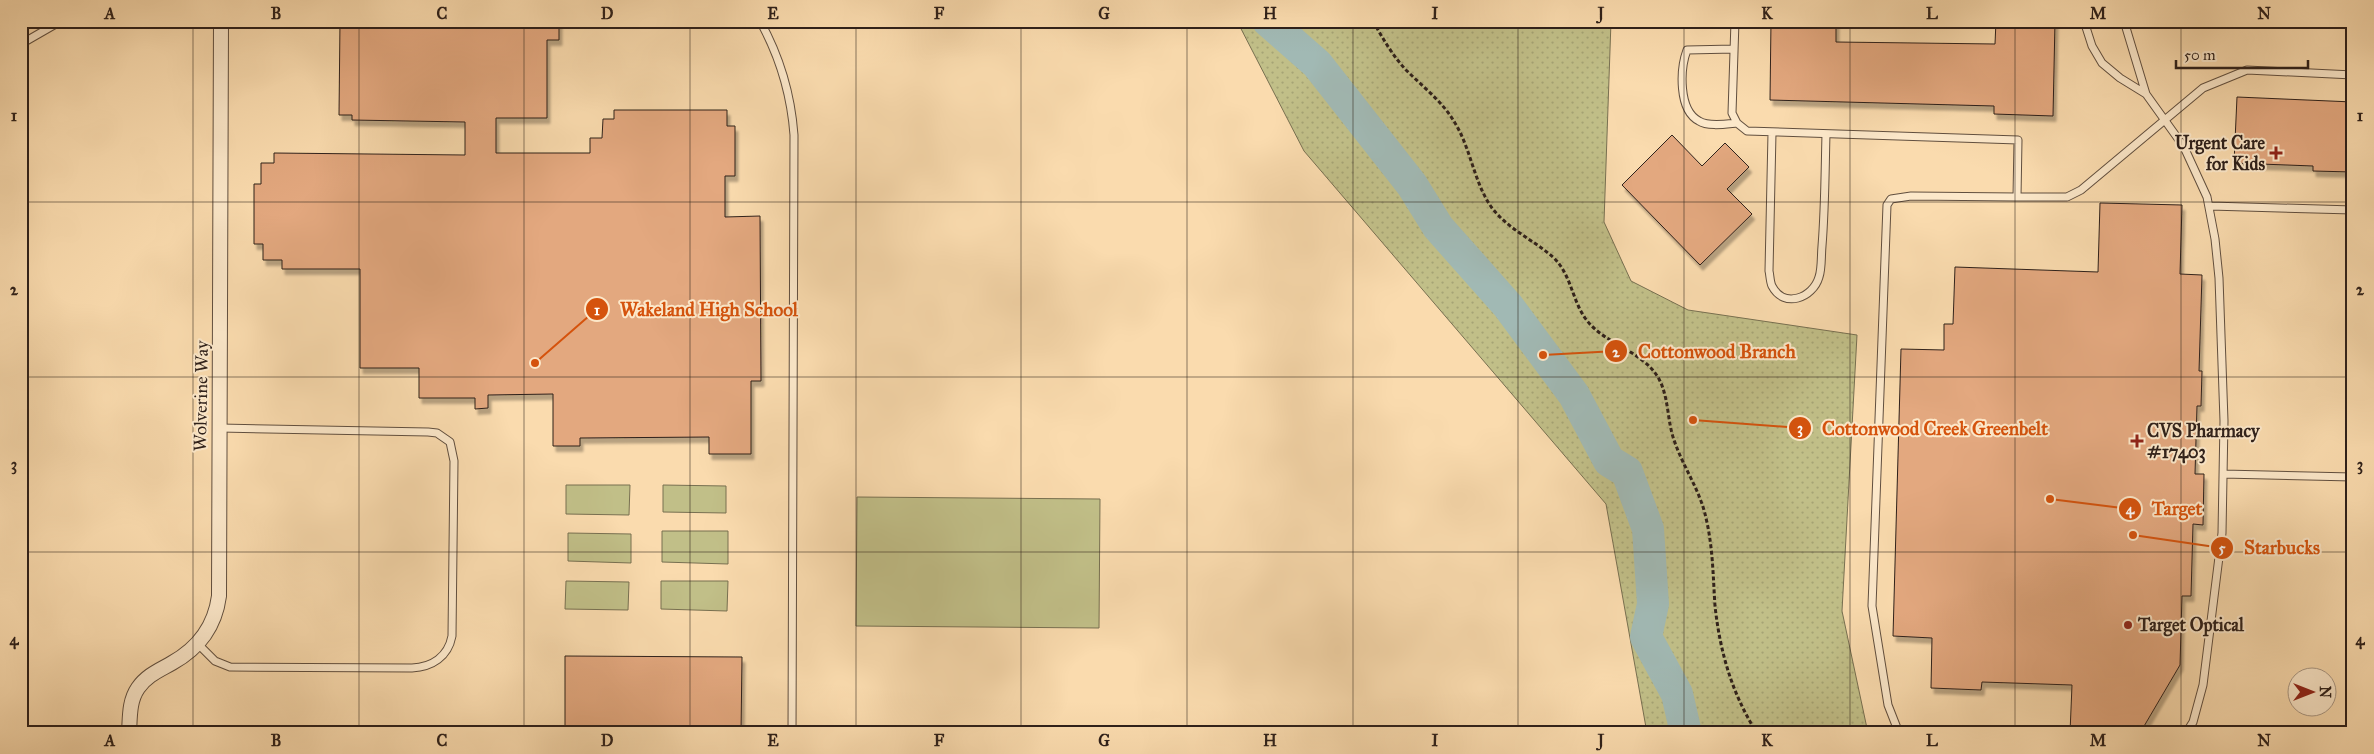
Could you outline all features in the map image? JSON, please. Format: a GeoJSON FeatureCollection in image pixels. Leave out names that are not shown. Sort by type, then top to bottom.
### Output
{"type":"FeatureCollection","features":[{"type":"Feature","properties":{"kind":"street","name":"Wolverine Way"},"geometry":{"type":"LineString","coordinates":[[129,733],[132,701],[137,689],[145,679],[190,652],[198,644],[213,621],[219,596],[222,21]]}},
{"type":"Feature","properties":{"kind":"lane"},"geometry":{"type":"LineString","coordinates":[[21,44],[60,21]]}},
{"type":"Feature","properties":{"kind":"lane"},"geometry":{"type":"LineString","coordinates":[[760,21],[785,78],[791,104],[794,135],[792,733]]}},
{"type":"Feature","properties":{"kind":"lane"},"geometry":{"type":"LineString","coordinates":[[1735,21],[1732,113],[1737,123],[1747,130],[2018,140],[2017,197]]}},
{"type":"Feature","properties":{"kind":"lane"},"geometry":{"type":"LineString","coordinates":[[2084,21],[2089,38],[2102,63],[2120,78],[2146,94]]}},
{"type":"Feature","properties":{"kind":"lane"},"geometry":{"type":"LineString","coordinates":[[2124,21],[2146,94],[2192,162],[2210,206],[2219,278],[2224,421],[2222,533],[2208,656],[2198,708],[2193,722],[2186,733]]}},
{"type":"Feature","properties":{"kind":"lane"},"geometry":{"type":"LineString","coordinates":[[1734,49],[1687,50],[1682,63],[1682,82],[1688,112],[1699,122],[1737,123]]}},
{"type":"Feature","properties":{"kind":"lane"},"geometry":{"type":"LineString","coordinates":[[1898,733],[1888,705],[1872,606],[1887,205],[1891,199],[1911,196],[2066,197],[2081,190],[2164,118],[2203,88],[2247,70],[2353,75]]}},
{"type":"Feature","properties":{"kind":"lane"},"geometry":{"type":"LineString","coordinates":[[1772,132],[1769,271],[1772,286],[1781,295],[1792,299],[1801,298],[1812,291],[1819,278],[1824,219],[1826,134]]}},
{"type":"Feature","properties":{"kind":"lane"},"geometry":{"type":"LineString","coordinates":[[2210,206],[2353,210]]}},
{"type":"Feature","properties":{"kind":"lane"},"geometry":{"type":"LineString","coordinates":[[198,644],[215,662],[230,667],[426,667],[434,663],[447,650],[452,636],[454,461],[450,442],[436,433],[428,432],[220,428]]}},
{"type":"Feature","properties":{"kind":"lane"},"geometry":{"type":"LineString","coordinates":[[2223,474],[2353,477]]}},
{"type":"Feature","properties":{"kind":"path"},"geometry":{"type":"LineString","coordinates":[[1374,21],[1387,45],[1405,69],[1434,96],[1455,122],[1491,207],[1510,228],[1555,259],[1568,277],[1585,318],[1610,342],[1646,363],[1658,378],[1666,397],[1669,424],[1675,442],[1699,493],[1706,517],[1714,556],[1715,605],[1721,646],[1732,686],[1757,733]]}},
{"type":"Feature","properties":{"kind":"shaded area"},"geometry":{"type":"Polygon","coordinates":[[[1237,21],[1611,21],[1604,222],[1631,281],[1688,310],[1857,335],[1842,611],[1868,733],[1647,733],[1606,504],[1304,151],[1237,21]]]}},
{"type":"Feature","properties":{"kind":"shaded area"},"geometry":{"type":"Polygon","coordinates":[[[566,485],[630,485],[629,515],[566,514],[566,485]]]}},
{"type":"Feature","properties":{"kind":"shaded area"},"geometry":{"type":"Polygon","coordinates":[[[663,485],[726,486],[726,513],[663,512],[663,485]]]}},
{"type":"Feature","properties":{"kind":"shaded area"},"geometry":{"type":"Polygon","coordinates":[[[857,497],[1100,499],[1099,628],[856,626],[857,497]]]}},
{"type":"Feature","properties":{"kind":"shaded area"},"geometry":{"type":"Polygon","coordinates":[[[662,531],[728,531],[728,564],[662,562],[662,531]]]}},
{"type":"Feature","properties":{"kind":"shaded area"},"geometry":{"type":"Polygon","coordinates":[[[568,533],[631,534],[631,563],[568,561],[568,533]]]}},
{"type":"Feature","properties":{"kind":"shaded area"},"geometry":{"type":"Polygon","coordinates":[[[566,581],[629,582],[628,610],[565,609],[566,581]]]}},
{"type":"Feature","properties":{"kind":"shaded area"},"geometry":{"type":"Polygon","coordinates":[[[661,581],[728,581],[727,611],[661,609],[661,581]]]}},
{"type":"Feature","properties":{"kind":"shaded area"},"geometry":{"type":"Polygon","coordinates":[[[314,729],[411,732],[412,733],[289,733],[314,729]]]}},
{"type":"Feature","properties":{"kind":"building"},"geometry":{"type":"Polygon","coordinates":[[[340,21],[559,21],[559,40],[547,40],[547,118],[496,118],[496,153],[590,153],[590,138],[602,138],[603,119],[614,119],[614,110],[727,110],[727,126],[735,126],[735,176],[725,176],[725,217],[760,216],[761,381],[751,381],[751,454],[709,454],[709,437],[580,438],[580,446],[553,446],[553,394],[488,395],[488,408],[475,409],[475,398],[419,398],[419,368],[360,368],[360,269],[282,269],[282,260],[263,260],[263,244],[254,244],[254,184],[261,184],[261,163],[274,163],[274,153],[465,155],[465,122],[352,120],[352,115],[339,115],[340,21]]]}},
{"type":"Feature","properties":{"kind":"building"},"geometry":{"type":"Polygon","coordinates":[[[1771,21],[1836,21],[1836,42],[1995,44],[1996,21],[2055,21],[2053,116],[1994,114],[1994,106],[1770,100],[1771,21]]]}},
{"type":"Feature","properties":{"kind":"building"},"geometry":{"type":"Polygon","coordinates":[[[2237,97],[2353,102],[2353,172],[2313,171],[2313,166],[2234,163],[2237,97]]]}},
{"type":"Feature","properties":{"kind":"building"},"geometry":{"type":"Polygon","coordinates":[[[1672,135],[1702,166],[1725,143],[1749,167],[1727,189],[1752,214],[1700,265],[1622,185],[1672,135]]]}},
{"type":"Feature","properties":{"kind":"building"},"geometry":{"type":"Polygon","coordinates":[[[2100,203],[2182,205],[2180,274],[2202,275],[2199,371],[2202,371],[2201,406],[2197,406],[2195,474],[2204,474],[2203,525],[2193,524],[2191,596],[2182,596],[2180,665],[2140,733],[2070,733],[2072,685],[1982,682],[1981,690],[1931,688],[1932,638],[1893,636],[1901,349],[1944,350],[1944,324],[1953,324],[1955,267],[2098,272],[2100,203]]]}},
{"type":"Feature","properties":{"kind":"building"},"geometry":{"type":"Polygon","coordinates":[[[565,656],[742,657],[741,733],[565,733],[565,656]]]}},
{"type":"Feature","properties":{"kind":"waterway"},"geometry":{"type":"LineString","coordinates":[[1268,21],[1317,64],[1412,185],[1438,227],[1508,306],[1574,395],[1609,461],[1627,472],[1648,529],[1653,604],[1646,637],[1677,694],[1686,733]]}},
{"type":"Feature","properties":{"kind":"place","name":"Urgent Care for Kids"},"geometry":{"type":"Point","coordinates":[2276,153]}},
{"type":"Feature","properties":{"kind":"place","name":"Cottonwood Branch"},"geometry":{"type":"Point","coordinates":[1543,355]}},
{"type":"Feature","properties":{"kind":"place","name":"Wakeland High School"},"geometry":{"type":"Point","coordinates":[535,363]}},
{"type":"Feature","properties":{"kind":"place","name":"Cottonwood Creek Greenbelt"},"geometry":{"type":"Point","coordinates":[1693,420]}},
{"type":"Feature","properties":{"kind":"place","name":"CVS Pharmacy #17403"},"geometry":{"type":"Point","coordinates":[2137,441]}},
{"type":"Feature","properties":{"kind":"place","name":"Target"},"geometry":{"type":"Point","coordinates":[2050,499]}},
{"type":"Feature","properties":{"kind":"place","name":"Starbucks"},"geometry":{"type":"Point","coordinates":[2133,535]}},
{"type":"Feature","properties":{"kind":"place","name":"Target Optical"},"geometry":{"type":"Point","coordinates":[2128,625]}}]}
